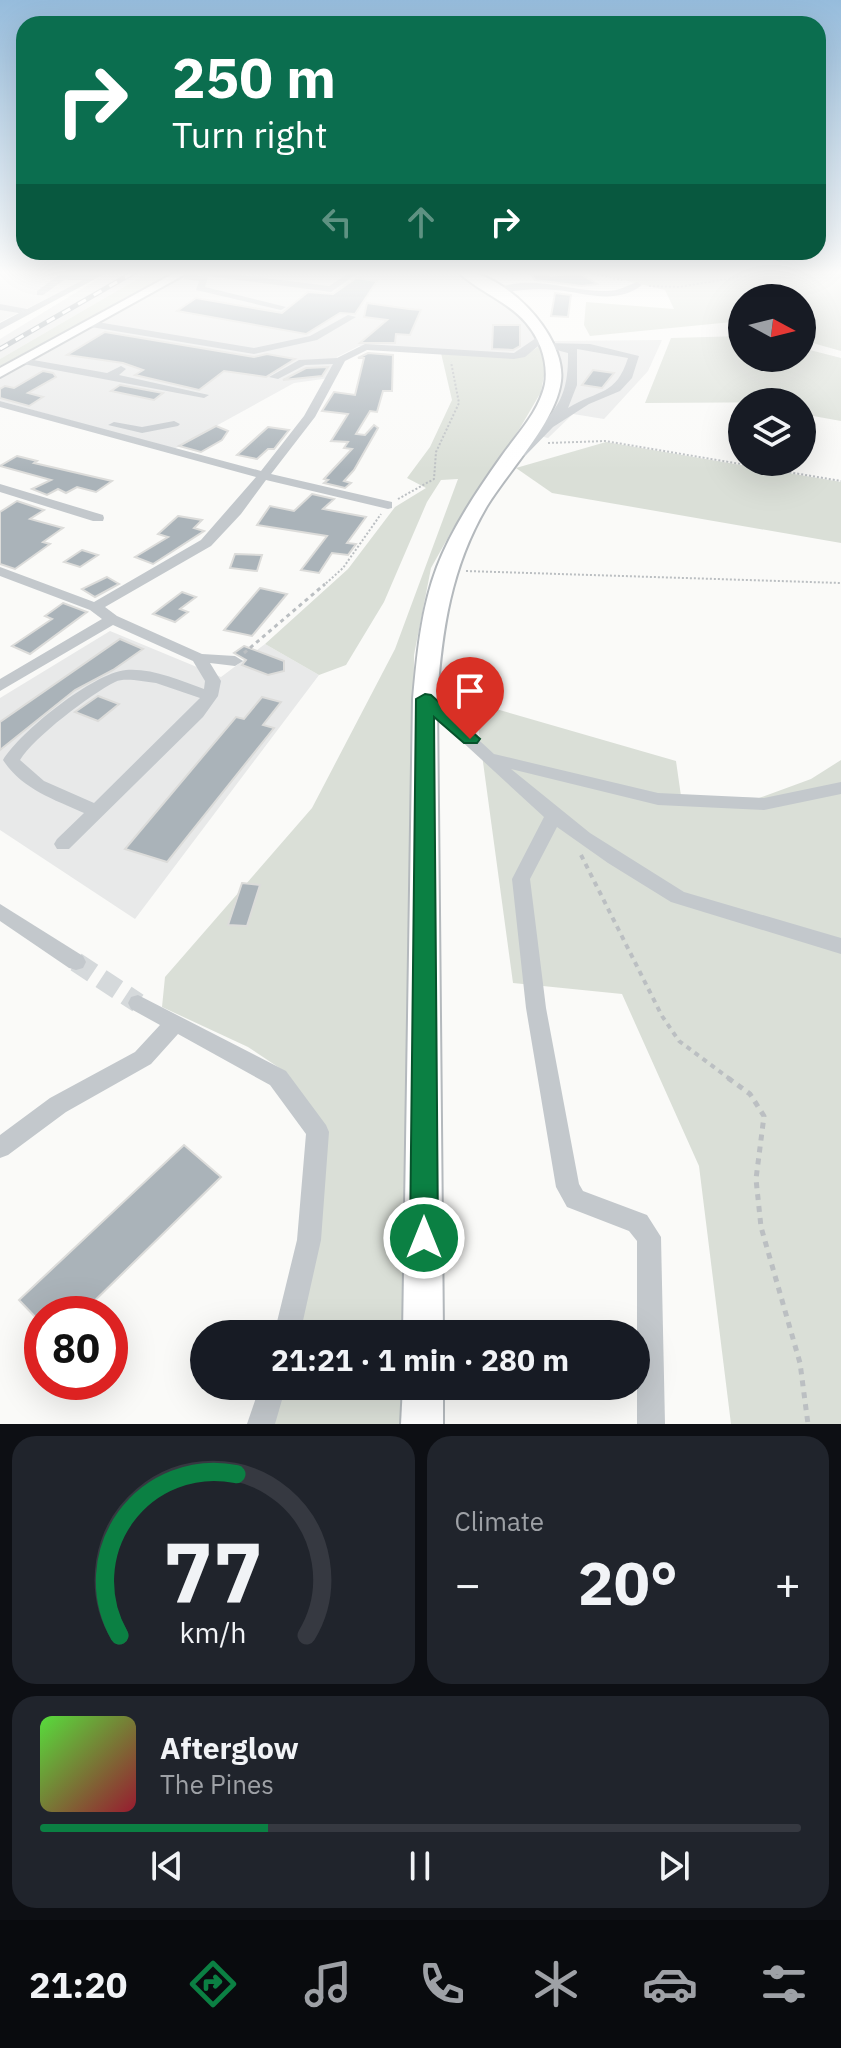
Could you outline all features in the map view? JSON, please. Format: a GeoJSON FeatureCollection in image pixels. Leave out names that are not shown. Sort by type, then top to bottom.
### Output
{"type":"FeatureCollection","features":[{"type":"Feature","properties":{"kind":"highway"},"geometry":{"type":"LineString","coordinates":[[423,1320],[425,699],[428,652],[446,571],[474,512],[546,404],[553,381],[553,361],[542,337]]}},
{"type":"Feature","properties":{"kind":"highway"},"geometry":{"type":"LineString","coordinates":[[422,1424],[423,1400]]}},
{"type":"Feature","properties":{"kind":"main road"},"geometry":{"type":"LineString","coordinates":[[0,373],[66,337]]}},
{"type":"Feature","properties":{"kind":"street"},"geometry":{"type":"LineString","coordinates":[[172,337],[254,351],[314,337]]}},
{"type":"Feature","properties":{"kind":"street"},"geometry":{"type":"LineString","coordinates":[[495,478],[550,424],[565,404],[575,379],[573,351],[546,343]]}},
{"type":"Feature","properties":{"kind":"street"},"geometry":{"type":"LineString","coordinates":[[274,377],[303,362],[340,361],[365,347],[514,356],[546,343],[590,347],[634,356],[627,378],[616,389],[585,402],[550,424]]}},
{"type":"Feature","properties":{"kind":"street"},"geometry":{"type":"LineString","coordinates":[[22,361],[204,395]]}},
{"type":"Feature","properties":{"kind":"street"},"geometry":{"type":"LineString","coordinates":[[95,607],[206,543],[236,511],[309,417],[340,361]]}},
{"type":"Feature","properties":{"kind":"street"},"geometry":{"type":"LineString","coordinates":[[109,376],[121,369]]}},
{"type":"Feature","properties":{"kind":"street"},"geometry":{"type":"LineString","coordinates":[[0,404],[261,475],[388,505]]}},
{"type":"Feature","properties":{"kind":"street"},"geometry":{"type":"LineString","coordinates":[[74,425],[90,419],[142,430],[174,424]]}},
{"type":"Feature","properties":{"kind":"street"},"geometry":{"type":"LineString","coordinates":[[0,488],[98,518]]}},
{"type":"Feature","properties":{"kind":"street"},"geometry":{"type":"LineString","coordinates":[[0,571],[95,607],[112,619],[199,658],[235,661]]}},
{"type":"Feature","properties":{"kind":"street"},"geometry":{"type":"LineString","coordinates":[[0,686],[112,619]]}},
{"type":"Feature","properties":{"kind":"street"},"geometry":{"type":"LineString","coordinates":[[63,844],[197,713],[210,696],[213,681],[199,658]]}},
{"type":"Feature","properties":{"kind":"street"},"geometry":{"type":"LineString","coordinates":[[97,811],[30,779],[15,767],[11,760],[14,754],[100,686],[121,674],[142,676],[210,696]]}},
{"type":"Feature","properties":{"kind":"street"},"geometry":{"type":"LineString","coordinates":[[425,699],[560,819],[606,854],[678,897],[841,946]]}},
{"type":"Feature","properties":{"kind":"street"},"geometry":{"type":"LineString","coordinates":[[493,759],[658,799],[764,804],[841,788]]}},
{"type":"Feature","properties":{"kind":"street"},"geometry":{"type":"LineString","coordinates":[[560,819],[521,879],[539,1023],[568,1187],[575,1199],[638,1223],[649,1237],[651,1424]]}},
{"type":"Feature","properties":{"kind":"street"},"geometry":{"type":"LineString","coordinates":[[0,911],[76,962]]}},
{"type":"Feature","properties":{"kind":"street"},"geometry":{"type":"LineString","coordinates":[[138,1003],[278,1078],[318,1132],[309,1240],[290,1320]]}},
{"type":"Feature","properties":{"kind":"street"},"geometry":{"type":"LineString","coordinates":[[0,1148],[58,1105],[143,1058],[175,1023]]}},
{"type":"Feature","properties":{"kind":"street"},"geometry":{"type":"LineString","coordinates":[[261,1424],[269,1400]]}},
{"type":"Feature","properties":{"kind":"path"},"geometry":{"type":"LineString","coordinates":[[235,661],[343,568],[388,505],[434,479],[436,452],[459,403],[446,351]]}},
{"type":"Feature","properties":{"kind":"path"},"geometry":{"type":"LineString","coordinates":[[529,444],[605,441],[841,481]]}},
{"type":"Feature","properties":{"kind":"path"},"geometry":{"type":"LineString","coordinates":[[446,571],[841,583]]}},
{"type":"Feature","properties":{"kind":"path"},"geometry":{"type":"LineString","coordinates":[[560,819],[662,1016],[679,1041],[750,1094],[764,1116],[756,1179],[761,1227],[800,1363],[808,1424]]}},
{"type":"Feature","properties":{"kind":"shaded area"},"geometry":{"type":"Polygon","coordinates":[[[3,337],[37,337],[0,359],[3,337]]]}},
{"type":"Feature","properties":{"kind":"shaded area"},"geometry":{"type":"Polygon","coordinates":[[[37,337],[53,337],[0,366],[0,359],[37,337]]]}},
{"type":"Feature","properties":{"kind":"shaded area"},"geometry":{"type":"Polygon","coordinates":[[[74,337],[537,339],[513,355],[359,346],[337,357],[330,378],[294,383],[174,449],[0,401],[0,379],[74,337]]]}},
{"type":"Feature","properties":{"kind":"shaded area"},"geometry":{"type":"Polygon","coordinates":[[[728,337],[728,372],[816,372],[816,352],[841,358],[841,421],[816,417],[816,388],[728,388],[728,402],[645,403],[671,338],[728,337]]]}},
{"type":"Feature","properties":{"kind":"shaded area"},"geometry":{"type":"Polygon","coordinates":[[[816,337],[841,337],[841,351],[816,344],[816,337]]]}},
{"type":"Feature","properties":{"kind":"shaded area"},"geometry":{"type":"Polygon","coordinates":[[[662,340],[648,371],[604,419],[573,414],[548,438],[532,434],[558,382],[553,341],[662,340]]]}},
{"type":"Feature","properties":{"kind":"shaded area"},"geometry":{"type":"Polygon","coordinates":[[[541,345],[547,359],[541,392],[431,568],[414,655],[410,1320],[298,1320],[326,1133],[287,1073],[248,1047],[162,1007],[165,977],[312,808],[395,649],[458,479],[441,480],[427,502],[384,602],[346,665],[319,675],[265,644],[348,569],[395,507],[426,488],[407,478],[430,447],[452,400],[441,353],[526,355],[541,345]]]}},
{"type":"Feature","properties":{"kind":"shaded area"},"geometry":{"type":"Polygon","coordinates":[[[606,442],[728,463],[728,476],[806,476],[841,482],[841,543],[552,493],[516,468],[606,442]]]}},
{"type":"Feature","properties":{"kind":"shaded area"},"geometry":{"type":"Polygon","coordinates":[[[110,631],[221,677],[265,644],[319,675],[135,919],[0,830],[0,698],[110,631]]]}},
{"type":"Feature","properties":{"kind":"shaded area"},"geometry":{"type":"Polygon","coordinates":[[[475,703],[676,761],[681,796],[759,798],[811,779],[841,760],[841,1424],[731,1424],[699,1166],[622,994],[513,983],[475,703]]]}},
{"type":"Feature","properties":{"kind":"shaded area"},"geometry":{"type":"Polygon","coordinates":[[[278,1400],[409,1400],[408,1424],[271,1424],[278,1400]]]}},
{"type":"Feature","properties":{"kind":"building"},"geometry":{"type":"Polygon","coordinates":[[[96,337],[138,337],[254,357],[267,354],[295,359],[266,377],[224,371],[199,390],[135,375],[143,370],[123,363],[67,355],[96,337]]]}},
{"type":"Feature","properties":{"kind":"building"},"geometry":{"type":"Polygon","coordinates":[[[367,337],[396,337],[395,343],[360,343],[367,337]]]}},
{"type":"Feature","properties":{"kind":"building"},"geometry":{"type":"Polygon","coordinates":[[[492,337],[520,337],[520,346],[513,350],[492,349],[492,337]]]}},
{"type":"Feature","properties":{"kind":"building"},"geometry":{"type":"Polygon","coordinates":[[[368,353],[393,355],[392,391],[383,391],[377,412],[370,411],[356,434],[365,435],[374,425],[378,428],[354,470],[344,481],[351,483],[345,488],[324,483],[328,480],[324,479],[352,449],[344,448],[348,442],[331,441],[348,414],[322,411],[334,392],[355,395],[364,358],[358,358],[368,353]]]}},
{"type":"Feature","properties":{"kind":"building"},"geometry":{"type":"Polygon","coordinates":[[[328,367],[322,376],[283,380],[306,368],[328,367]]]}},
{"type":"Feature","properties":{"kind":"building"},"geometry":{"type":"Polygon","coordinates":[[[593,370],[614,373],[602,388],[582,385],[593,370]]]}},
{"type":"Feature","properties":{"kind":"building"},"geometry":{"type":"Polygon","coordinates":[[[43,371],[56,377],[28,393],[43,397],[29,406],[0,398],[0,389],[5,386],[14,388],[43,371]]]}},
{"type":"Feature","properties":{"kind":"building"},"geometry":{"type":"Polygon","coordinates":[[[120,385],[163,393],[154,400],[111,391],[120,385]]]}},
{"type":"Feature","properties":{"kind":"building"},"geometry":{"type":"Polygon","coordinates":[[[216,426],[228,431],[222,440],[201,452],[179,446],[216,426]]]}},
{"type":"Feature","properties":{"kind":"building"},"geometry":{"type":"Polygon","coordinates":[[[268,427],[289,430],[274,449],[268,449],[257,459],[237,455],[268,427]]]}},
{"type":"Feature","properties":{"kind":"building"},"geometry":{"type":"Polygon","coordinates":[[[17,456],[37,461],[34,463],[112,481],[96,492],[77,487],[66,493],[58,489],[47,495],[32,489],[51,480],[0,466],[17,456]]]}},
{"type":"Feature","properties":{"kind":"building"},"geometry":{"type":"Polygon","coordinates":[[[312,494],[334,499],[323,509],[366,517],[347,543],[356,544],[348,555],[332,553],[319,573],[301,570],[327,536],[257,525],[270,506],[294,511],[312,494]]]}},
{"type":"Feature","properties":{"kind":"building"},"geometry":{"type":"Polygon","coordinates":[[[17,501],[44,510],[30,519],[63,528],[43,542],[50,544],[15,569],[0,564],[0,512],[17,501]]]}},
{"type":"Feature","properties":{"kind":"building"},"geometry":{"type":"Polygon","coordinates":[[[178,516],[202,520],[194,528],[204,531],[153,564],[135,557],[168,537],[158,534],[178,516]]]}},
{"type":"Feature","properties":{"kind":"building"},"geometry":{"type":"Polygon","coordinates":[[[82,550],[98,555],[80,567],[64,562],[82,550]]]}},
{"type":"Feature","properties":{"kind":"building"},"geometry":{"type":"Polygon","coordinates":[[[235,554],[262,555],[257,571],[230,568],[235,554]]]}},
{"type":"Feature","properties":{"kind":"building"},"geometry":{"type":"Polygon","coordinates":[[[107,577],[119,584],[95,597],[82,589],[107,577]]]}},
{"type":"Feature","properties":{"kind":"building"},"geometry":{"type":"Polygon","coordinates":[[[260,588],[287,594],[252,636],[224,630],[260,588]]]}},
{"type":"Feature","properties":{"kind":"building"},"geometry":{"type":"Polygon","coordinates":[[[182,592],[196,597],[180,609],[188,612],[175,622],[153,614],[182,592]]]}},
{"type":"Feature","properties":{"kind":"building"},"geometry":{"type":"Polygon","coordinates":[[[63,603],[87,612],[30,654],[12,646],[52,619],[45,616],[63,603]]]}},
{"type":"Feature","properties":{"kind":"building"},"geometry":{"type":"Polygon","coordinates":[[[120,639],[143,649],[113,670],[75,690],[0,750],[0,722],[120,639]]]}},
{"type":"Feature","properties":{"kind":"building"},"geometry":{"type":"Polygon","coordinates":[[[244,646],[284,661],[284,671],[268,675],[242,665],[246,660],[234,653],[244,646]]]}},
{"type":"Feature","properties":{"kind":"building"},"geometry":{"type":"Polygon","coordinates":[[[98,696],[119,704],[98,721],[75,712],[98,696]]]}},
{"type":"Feature","properties":{"kind":"building"},"geometry":{"type":"Polygon","coordinates":[[[262,697],[281,702],[263,725],[274,728],[167,862],[125,849],[236,717],[244,719],[262,697]]]}},
{"type":"Feature","properties":{"kind":"building"},"geometry":{"type":"Polygon","coordinates":[[[242,883],[260,885],[247,926],[228,925],[242,883]]]}},
{"type":"Feature","properties":{"kind":"building"},"geometry":{"type":"Polygon","coordinates":[[[184,1145],[221,1177],[99,1296],[24,1296],[24,1305],[19,1300],[184,1145]]]}},
{"type":"Feature","properties":{"kind":"tunnel"},"geometry":{"type":"LineString","coordinates":[[76,962],[138,1003]]}},
{"type":"Feature","properties":{"kind":"railway"},"geometry":{"type":"LineString","coordinates":[[0,349],[20,337]]}},
{"type":"Feature","properties":{"kind":"route"},"geometry":{"type":"LineString","coordinates":[[424,1238],[425,699],[470,739]]}}]}
